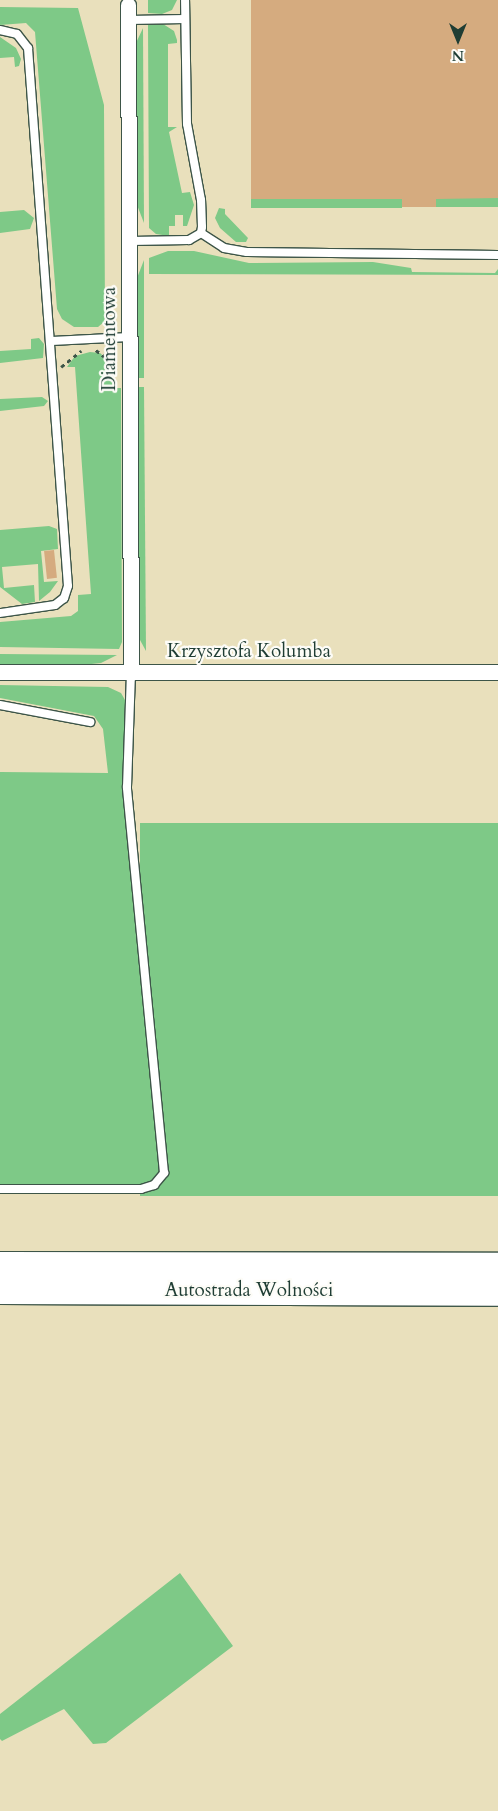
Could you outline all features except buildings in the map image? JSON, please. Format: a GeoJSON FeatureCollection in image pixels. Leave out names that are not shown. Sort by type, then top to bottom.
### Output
{"type":"FeatureCollection","features":[{"type":"Feature","properties":{"kind":"highway","name":"Autostrada Wolności"},"geometry":{"type":"LineString","coordinates":[[0,1266],[498,1268]]}},
{"type":"Feature","properties":{"kind":"highway","name":"Autostrada Wolności"},"geometry":{"type":"LineString","coordinates":[[0,1290],[498,1292]]}},
{"type":"Feature","properties":{"kind":"street","name":"Diamentowa"},"geometry":{"type":"LineString","coordinates":[[128,12],[131,673]]}},
{"type":"Feature","properties":{"kind":"street","name":"Krzysztofa Kolumba"},"geometry":{"type":"LineString","coordinates":[[0,672],[498,672]]}},
{"type":"Feature","properties":{"kind":"lane"},"geometry":{"type":"LineString","coordinates":[[185,0],[187,124],[202,210],[200,233]]}},
{"type":"Feature","properties":{"kind":"lane"},"geometry":{"type":"LineString","coordinates":[[128,12],[185,19]]}},
{"type":"Feature","properties":{"kind":"lane"},"geometry":{"type":"LineString","coordinates":[[0,30],[17,34],[28,48],[51,340],[67,592],[61,602],[50,608],[0,613]]}},
{"type":"Feature","properties":{"kind":"lane"},"geometry":{"type":"LineString","coordinates":[[130,241],[182,242],[200,233]]}},
{"type":"Feature","properties":{"kind":"lane"},"geometry":{"type":"LineString","coordinates":[[200,233],[224,248],[247,252],[498,255]]}},
{"type":"Feature","properties":{"kind":"lane"},"geometry":{"type":"LineString","coordinates":[[51,340],[130,337]]}},
{"type":"Feature","properties":{"kind":"lane"},"geometry":{"type":"LineString","coordinates":[[0,1189],[146,1189],[158,1182],[164,1172],[127,787],[131,673]]}},
{"type":"Feature","properties":{"kind":"lane"},"geometry":{"type":"LineString","coordinates":[[0,705],[90,722]]}},
{"type":"Feature","properties":{"kind":"path"},"geometry":{"type":"LineString","coordinates":[[64,367],[74,354],[88,350],[109,357],[118,371]]}},
{"type":"Feature","properties":{"kind":"green space"},"geometry":{"type":"Polygon","coordinates":[[[148,0],[177,0],[172,10],[162,14],[148,13],[148,0]]]}},
{"type":"Feature","properties":{"kind":"green space"},"geometry":{"type":"Polygon","coordinates":[[[0,7],[78,8],[104,105],[105,321],[98,327],[74,327],[62,319],[57,309],[35,32],[26,23],[0,25],[0,7]]]}},
{"type":"Feature","properties":{"kind":"green space"},"geometry":{"type":"Polygon","coordinates":[[[163,24],[174,31],[177,40],[177,43],[168,44],[168,127],[177,127],[169,132],[182,193],[190,192],[194,205],[187,226],[183,226],[183,215],[175,215],[175,226],[169,226],[169,236],[156,234],[149,228],[148,25],[163,24]]]}},
{"type":"Feature","properties":{"kind":"green space"},"geometry":{"type":"Polygon","coordinates":[[[143,28],[144,223],[137,205],[136,43],[143,28]]]}},
{"type":"Feature","properties":{"kind":"green space"},"geometry":{"type":"Polygon","coordinates":[[[0,37],[16,48],[21,59],[19,66],[15,67],[14,57],[0,58],[0,37]]]}},
{"type":"Feature","properties":{"kind":"green space"},"geometry":{"type":"Polygon","coordinates":[[[436,198],[498,198],[498,207],[436,207],[436,198]]]}},
{"type":"Feature","properties":{"kind":"green space"},"geometry":{"type":"Polygon","coordinates":[[[251,199],[402,199],[402,208],[251,208],[251,199]]]}},
{"type":"Feature","properties":{"kind":"green space"},"geometry":{"type":"Polygon","coordinates":[[[219,208],[225,209],[225,214],[248,238],[246,242],[236,242],[220,228],[215,218],[219,208]]]}},
{"type":"Feature","properties":{"kind":"green space"},"geometry":{"type":"Polygon","coordinates":[[[24,210],[34,218],[30,229],[0,233],[0,212],[24,210]]]}},
{"type":"Feature","properties":{"kind":"green space"},"geometry":{"type":"Polygon","coordinates":[[[168,251],[194,251],[249,263],[373,262],[411,268],[412,272],[495,273],[498,269],[498,275],[149,274],[149,258],[168,251]]]}},
{"type":"Feature","properties":{"kind":"green space"},"geometry":{"type":"Polygon","coordinates":[[[144,260],[144,378],[137,378],[137,278],[144,260]]]}},
{"type":"Feature","properties":{"kind":"green space"},"geometry":{"type":"Polygon","coordinates":[[[39,338],[44,344],[43,358],[0,363],[0,351],[31,349],[31,339],[39,338]]]}},
{"type":"Feature","properties":{"kind":"green space"},"geometry":{"type":"Polygon","coordinates":[[[90,352],[100,353],[110,362],[117,388],[121,388],[122,642],[119,649],[0,647],[0,622],[71,616],[78,611],[78,595],[91,594],[75,367],[67,367],[75,356],[90,352]]]}},
{"type":"Feature","properties":{"kind":"green space"},"geometry":{"type":"Polygon","coordinates":[[[137,387],[144,387],[146,651],[140,640],[137,387]]]}},
{"type":"Feature","properties":{"kind":"green space"},"geometry":{"type":"Polygon","coordinates":[[[42,397],[48,401],[44,406],[0,411],[0,399],[42,397]]]}},
{"type":"Feature","properties":{"kind":"green space"},"geometry":{"type":"Polygon","coordinates":[[[49,526],[57,529],[58,549],[41,551],[44,582],[58,581],[50,592],[39,601],[38,564],[2,567],[4,588],[34,585],[35,602],[22,604],[0,587],[0,530],[49,526]]]}},
{"type":"Feature","properties":{"kind":"green space"},"geometry":{"type":"Polygon","coordinates":[[[0,654],[117,655],[101,663],[82,665],[0,664],[0,654]]]}},
{"type":"Feature","properties":{"kind":"green space"},"geometry":{"type":"Polygon","coordinates":[[[0,685],[108,687],[121,693],[125,700],[124,788],[161,1169],[153,1182],[138,1186],[0,1186],[0,772],[108,773],[103,729],[94,716],[0,698],[0,685]]]}},
{"type":"Feature","properties":{"kind":"green space"},"geometry":{"type":"Polygon","coordinates":[[[140,823],[498,823],[498,1196],[140,1196],[140,823]]]}},
{"type":"Feature","properties":{"kind":"green space"},"geometry":{"type":"Polygon","coordinates":[[[180,1573],[233,1646],[106,1743],[93,1744],[64,1709],[2,1741],[0,1739],[0,1714],[180,1573]]]}}]}
